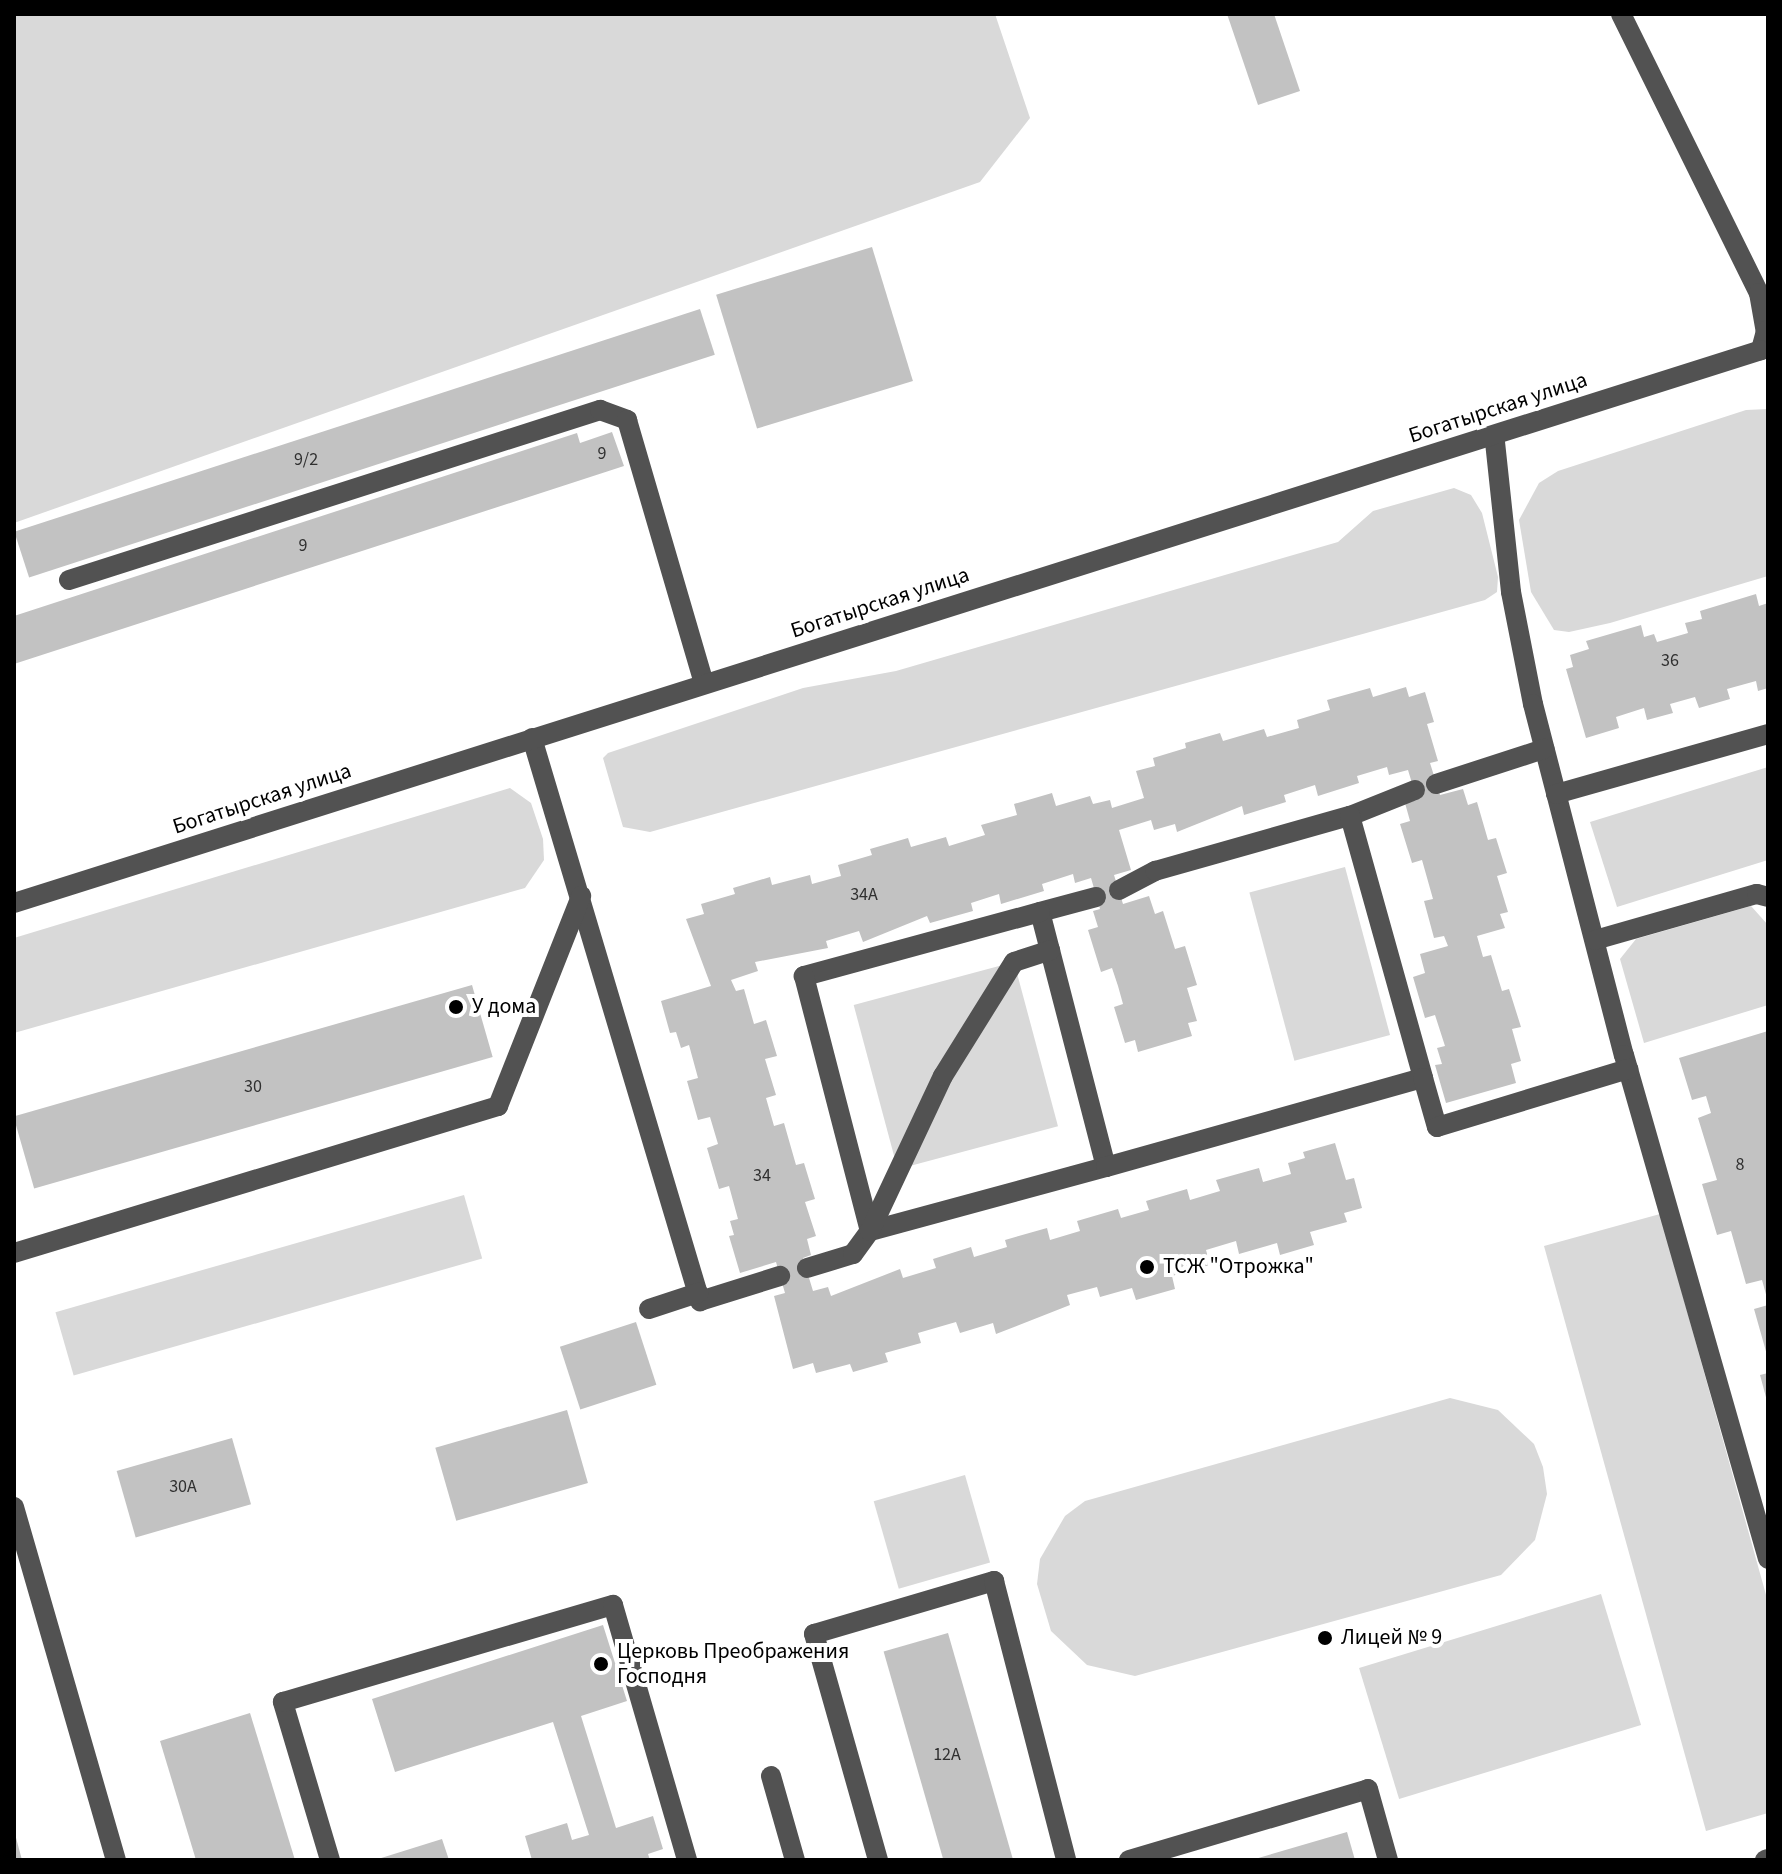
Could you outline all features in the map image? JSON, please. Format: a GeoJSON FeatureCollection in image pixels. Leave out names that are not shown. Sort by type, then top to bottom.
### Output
{"type":"FeatureCollection","features":[{"type":"Feature","properties":{"kind":"street"},"geometry":{"type":"LineString","coordinates":[[1621,14],[1759,293],[1766,331],[1764,352]]}},
{"type":"Feature","properties":{"kind":"street","name":"Богатырская улица"},"geometry":{"type":"LineString","coordinates":[[14,903],[1764,352]]}},
{"type":"Feature","properties":{"kind":"street"},"geometry":{"type":"LineString","coordinates":[[69,580],[600,410],[627,420],[704,684]]}},
{"type":"Feature","properties":{"kind":"street"},"geometry":{"type":"LineString","coordinates":[[1495,442],[1511,592],[1544,749],[1628,1069],[1768,1559]]}},
{"type":"Feature","properties":{"kind":"street"},"geometry":{"type":"LineString","coordinates":[[1556,794],[1768,734]]}},
{"type":"Feature","properties":{"kind":"street"},"geometry":{"type":"LineString","coordinates":[[532,738],[700,1301],[780,1276]]}},
{"type":"Feature","properties":{"kind":"street"},"geometry":{"type":"LineString","coordinates":[[1436,784],[1544,749]]}},
{"type":"Feature","properties":{"kind":"street"},"geometry":{"type":"LineString","coordinates":[[1119,890],[1155,871],[1350,816],[1415,790]]}},
{"type":"Feature","properties":{"kind":"street"},"geometry":{"type":"LineString","coordinates":[[1350,816],[1437,1127],[1628,1069]]}},
{"type":"Feature","properties":{"kind":"street"},"geometry":{"type":"LineString","coordinates":[[1595,940],[1757,894],[1768,897]]}},
{"type":"Feature","properties":{"kind":"street"},"geometry":{"type":"LineString","coordinates":[[14,1253],[498,1106],[581,896]]}},
{"type":"Feature","properties":{"kind":"street"},"geometry":{"type":"LineString","coordinates":[[870,1231],[804,976],[1096,897]]}},
{"type":"Feature","properties":{"kind":"street"},"geometry":{"type":"LineString","coordinates":[[1040,912],[1106,1167]]}},
{"type":"Feature","properties":{"kind":"street"},"geometry":{"type":"LineString","coordinates":[[807,1268],[853,1254],[870,1231],[943,1076],[1014,962],[1050,950]]}},
{"type":"Feature","properties":{"kind":"street"},"geometry":{"type":"LineString","coordinates":[[870,1231],[1423,1078]]}},
{"type":"Feature","properties":{"kind":"street"},"geometry":{"type":"LineString","coordinates":[[649,1309],[698,1293]]}},
{"type":"Feature","properties":{"kind":"street"},"geometry":{"type":"LineString","coordinates":[[14,1507],[116,1860]]}},
{"type":"Feature","properties":{"kind":"street"},"geometry":{"type":"LineString","coordinates":[[878,1860],[814,1634],[994,1581],[1066,1860]]}},
{"type":"Feature","properties":{"kind":"street"},"geometry":{"type":"LineString","coordinates":[[330,1860],[283,1702],[613,1605],[687,1860]]}},
{"type":"Feature","properties":{"kind":"street"},"geometry":{"type":"LineString","coordinates":[[771,1776],[795,1860]]}},
{"type":"Feature","properties":{"kind":"street"},"geometry":{"type":"LineString","coordinates":[[1129,1860],[1368,1789],[1388,1860]]}},
{"type":"Feature","properties":{"kind":"shaded area"},"geometry":{"type":"Polygon","coordinates":[[[14,14],[995,14],[1030,118],[980,182],[14,523],[14,14]]]}},
{"type":"Feature","properties":{"kind":"shaded area"},"geometry":{"type":"Polygon","coordinates":[[[1768,409],[1768,576],[1610,623],[1569,632],[1554,630],[1531,592],[1519,520],[1539,483],[1558,471],[1746,410],[1768,409]]]}},
{"type":"Feature","properties":{"kind":"shaded area"},"geometry":{"type":"Polygon","coordinates":[[[1454,488],[1471,495],[1482,513],[1498,577],[1497,592],[1485,600],[650,832],[623,827],[603,758],[608,753],[803,688],[896,671],[1338,542],[1373,511],[1454,488]]]}},
{"type":"Feature","properties":{"kind":"shaded area"},"geometry":{"type":"Polygon","coordinates":[[[1768,767],[1768,860],[1617,907],[1590,822],[1768,767]]]}},
{"type":"Feature","properties":{"kind":"shaded area"},"geometry":{"type":"Polygon","coordinates":[[[510,788],[531,803],[543,839],[544,860],[525,888],[14,1033],[14,938],[510,788]]]}},
{"type":"Feature","properties":{"kind":"shaded area"},"geometry":{"type":"Polygon","coordinates":[[[1345,867],[1390,1035],[1294,1061],[1249,893],[1345,867]]]}},
{"type":"Feature","properties":{"kind":"shaded area"},"geometry":{"type":"Polygon","coordinates":[[[1751,906],[1768,925],[1768,1005],[1644,1043],[1620,959],[1636,939],[1751,906]]]}},
{"type":"Feature","properties":{"kind":"shaded area"},"geometry":{"type":"Polygon","coordinates":[[[1014,962],[1058,1126],[898,1169],[854,1005],[1014,962]]]}},
{"type":"Feature","properties":{"kind":"shaded area"},"geometry":{"type":"Polygon","coordinates":[[[464,1195],[482,1258],[74,1376],[55,1312],[464,1195]]]}},
{"type":"Feature","properties":{"kind":"shaded area"},"geometry":{"type":"Polygon","coordinates":[[[1660,1214],[1768,1602],[1768,1813],[1706,1831],[1544,1246],[1660,1214]]]}},
{"type":"Feature","properties":{"kind":"shaded area"},"geometry":{"type":"Polygon","coordinates":[[[1450,1398],[1498,1410],[1534,1444],[1543,1467],[1547,1494],[1535,1540],[1501,1575],[1135,1676],[1087,1665],[1051,1631],[1037,1584],[1040,1559],[1065,1516],[1085,1501],[1450,1398]]]}},
{"type":"Feature","properties":{"kind":"shaded area"},"geometry":{"type":"Polygon","coordinates":[[[965,1475],[990,1562],[899,1589],[874,1501],[965,1475]]]}},
{"type":"Feature","properties":{"kind":"shaded area"},"geometry":{"type":"Polygon","coordinates":[[[1601,1594],[1641,1725],[1399,1799],[1359,1668],[1601,1594]]]}},
{"type":"Feature","properties":{"kind":"building"},"geometry":{"type":"Polygon","coordinates":[[[1227,14],[1274,14],[1300,91],[1258,105],[1227,14]]]}},
{"type":"Feature","properties":{"kind":"building"},"geometry":{"type":"Polygon","coordinates":[[[872,247],[913,381],[757,429],[716,295],[872,247]]]}},
{"type":"Feature","properties":{"kind":"building"},"geometry":{"type":"Polygon","coordinates":[[[700,309],[715,355],[29,577],[14,532],[700,309]]]}},
{"type":"Feature","properties":{"kind":"building"},"geometry":{"type":"Polygon","coordinates":[[[612,432],[624,466],[14,664],[14,616],[577,433],[580,443],[612,432]]]}},
{"type":"Feature","properties":{"kind":"building"},"geometry":{"type":"Polygon","coordinates":[[[1756,594],[1759,606],[1768,603],[1768,688],[1758,691],[1756,681],[1727,689],[1730,699],[1699,708],[1695,697],[1670,704],[1673,713],[1647,720],[1644,708],[1616,717],[1619,728],[1586,738],[1566,669],[1573,667],[1570,655],[1589,649],[1586,641],[1641,625],[1644,637],[1654,634],[1657,642],[1688,633],[1685,623],[1702,619],[1700,611],[1756,594]]]}},
{"type":"Feature","properties":{"kind":"building"},"geometry":{"type":"Polygon","coordinates":[[[1406,687],[1409,697],[1425,692],[1434,722],[1427,724],[1438,761],[1430,763],[1440,795],[1463,789],[1468,805],[1477,802],[1488,840],[1496,838],[1507,873],[1497,876],[1508,912],[1500,914],[1505,928],[1477,936],[1483,957],[1491,955],[1502,991],[1509,989],[1521,1027],[1512,1029],[1521,1061],[1511,1064],[1516,1083],[1446,1103],[1435,1065],[1442,1064],[1437,1048],[1445,1046],[1435,1015],[1425,1018],[1413,977],[1425,973],[1420,954],[1448,946],[1444,936],[1434,938],[1424,901],[1433,899],[1422,860],[1412,863],[1400,824],[1410,821],[1405,803],[1417,800],[1408,770],[1389,775],[1387,767],[1357,776],[1359,783],[1318,796],[1315,785],[1284,795],[1286,802],[1244,815],[1242,806],[1177,832],[1175,824],[1154,830],[1151,820],[1119,830],[1131,870],[1114,875],[1123,904],[1149,896],[1155,914],[1163,911],[1175,949],[1185,946],[1197,985],[1187,988],[1197,1021],[1188,1023],[1192,1036],[1138,1052],[1135,1040],[1125,1043],[1114,1007],[1123,1004],[1118,986],[1112,968],[1101,972],[1088,930],[1098,927],[1093,911],[1100,909],[1091,878],[1075,883],[1073,874],[1042,884],[1044,891],[1001,904],[999,894],[971,903],[973,911],[930,923],[927,916],[863,942],[859,931],[826,941],[828,948],[755,962],[758,971],[731,980],[736,991],[744,989],[754,1024],[766,1020],[777,1056],[765,1059],[776,1095],[766,1098],[774,1126],[784,1123],[796,1165],[804,1163],[815,1199],[805,1202],[816,1236],[807,1239],[811,1255],[803,1258],[813,1291],[828,1287],[831,1296],[900,1269],[903,1278],[936,1268],[933,1259],[971,1247],[974,1257],[1007,1247],[1005,1240],[1047,1228],[1050,1240],[1080,1231],[1077,1221],[1118,1209],[1121,1218],[1149,1210],[1146,1201],[1187,1189],[1190,1200],[1220,1191],[1216,1180],[1259,1168],[1263,1182],[1291,1174],[1288,1163],[1305,1158],[1303,1152],[1335,1143],[1346,1180],[1354,1178],[1362,1208],[1344,1213],[1347,1222],[1310,1232],[1314,1245],[1280,1255],[1277,1243],[1239,1254],[1236,1241],[1206,1250],[1210,1265],[1172,1276],[1175,1289],[1136,1300],[1132,1288],[1100,1297],[1097,1287],[1067,1295],[1070,1305],[996,1334],[993,1323],[960,1333],[956,1322],[918,1333],[921,1343],[885,1353],[888,1362],[853,1372],[850,1364],[816,1373],[813,1363],[793,1369],[774,1296],[785,1293],[776,1262],[740,1273],[729,1236],[734,1235],[730,1221],[738,1219],[729,1186],[719,1189],[707,1148],[718,1144],[710,1117],[698,1120],[687,1081],[698,1078],[689,1045],[681,1048],[676,1032],[670,1033],[661,1001],[711,986],[686,919],[704,914],[701,904],[735,894],[733,888],[770,877],[772,885],[810,875],[812,884],[841,876],[838,865],[872,855],[870,849],[908,838],[911,847],[946,837],[949,846],[985,835],[981,825],[1017,815],[1014,804],[1052,793],[1056,806],[1090,796],[1093,804],[1110,800],[1112,808],[1144,798],[1136,771],[1155,766],[1153,758],[1186,748],[1185,743],[1220,733],[1223,741],[1264,729],[1267,737],[1299,728],[1297,720],[1330,710],[1327,700],[1370,688],[1373,697],[1406,687]]]}},
{"type":"Feature","properties":{"kind":"building"},"geometry":{"type":"Polygon","coordinates":[[[472,985],[493,1057],[34,1189],[14,1116],[472,985]]]}},
{"type":"Feature","properties":{"kind":"building"},"geometry":{"type":"Polygon","coordinates":[[[1768,1031],[1767,1298],[1762,1280],[1746,1284],[1731,1231],[1717,1235],[1702,1184],[1717,1180],[1698,1118],[1711,1113],[1706,1096],[1692,1100],[1679,1058],[1768,1031]]]}},
{"type":"Feature","properties":{"kind":"building"},"geometry":{"type":"Polygon","coordinates":[[[1768,1305],[1768,1355],[1767,1355],[1754,1309],[1768,1305]]]}},
{"type":"Feature","properties":{"kind":"building"},"geometry":{"type":"Polygon","coordinates":[[[636,1322],[656,1385],[580,1409],[560,1347],[636,1322]]]}},
{"type":"Feature","properties":{"kind":"building"},"geometry":{"type":"Polygon","coordinates":[[[1768,1373],[1768,1401],[1767,1401],[1760,1375],[1768,1373]]]}},
{"type":"Feature","properties":{"kind":"building"},"geometry":{"type":"Polygon","coordinates":[[[567,1410],[588,1483],[456,1521],[435,1448],[567,1410]]]}},
{"type":"Feature","properties":{"kind":"building"},"geometry":{"type":"Polygon","coordinates":[[[232,1438],[251,1504],[136,1537],[117,1471],[232,1438]]]}},
{"type":"Feature","properties":{"kind":"building"},"geometry":{"type":"Polygon","coordinates":[[[603,1625],[627,1701],[581,1716],[616,1828],[653,1816],[663,1849],[648,1854],[650,1860],[532,1860],[525,1836],[567,1823],[572,1840],[589,1835],[553,1722],[395,1772],[372,1699],[603,1625]]]}},
{"type":"Feature","properties":{"kind":"building"},"geometry":{"type":"Polygon","coordinates":[[[948,1633],[1013,1860],[943,1860],[884,1651],[948,1633]]]}},
{"type":"Feature","properties":{"kind":"building"},"geometry":{"type":"Polygon","coordinates":[[[250,1713],[295,1860],[196,1860],[160,1741],[250,1713]]]}},
{"type":"Feature","properties":{"kind":"building"},"geometry":{"type":"Polygon","coordinates":[[[1347,1832],[1355,1860],[1255,1860],[1255,1859],[1347,1832]]]}},
{"type":"Feature","properties":{"kind":"building"},"geometry":{"type":"Polygon","coordinates":[[[15,1834],[22,1860],[14,1860],[15,1834]]]}},
{"type":"Feature","properties":{"kind":"building"},"geometry":{"type":"Polygon","coordinates":[[[442,1839],[449,1860],[378,1860],[378,1859],[442,1839]]]}},
{"type":"Feature","properties":{"kind":"place","name":"У дома"},"geometry":{"type":"Point","coordinates":[456,1007]}},
{"type":"Feature","properties":{"kind":"place","name":"ТСЖ \"Отрожка\""},"geometry":{"type":"Point","coordinates":[1147,1267]}},
{"type":"Feature","properties":{"kind":"place","name":"Лицей № 9"},"geometry":{"type":"Point","coordinates":[1325,1638]}},
{"type":"Feature","properties":{"kind":"place","name":"Церковь Преображения Господня"},"geometry":{"type":"Point","coordinates":[601,1664]}}]}
